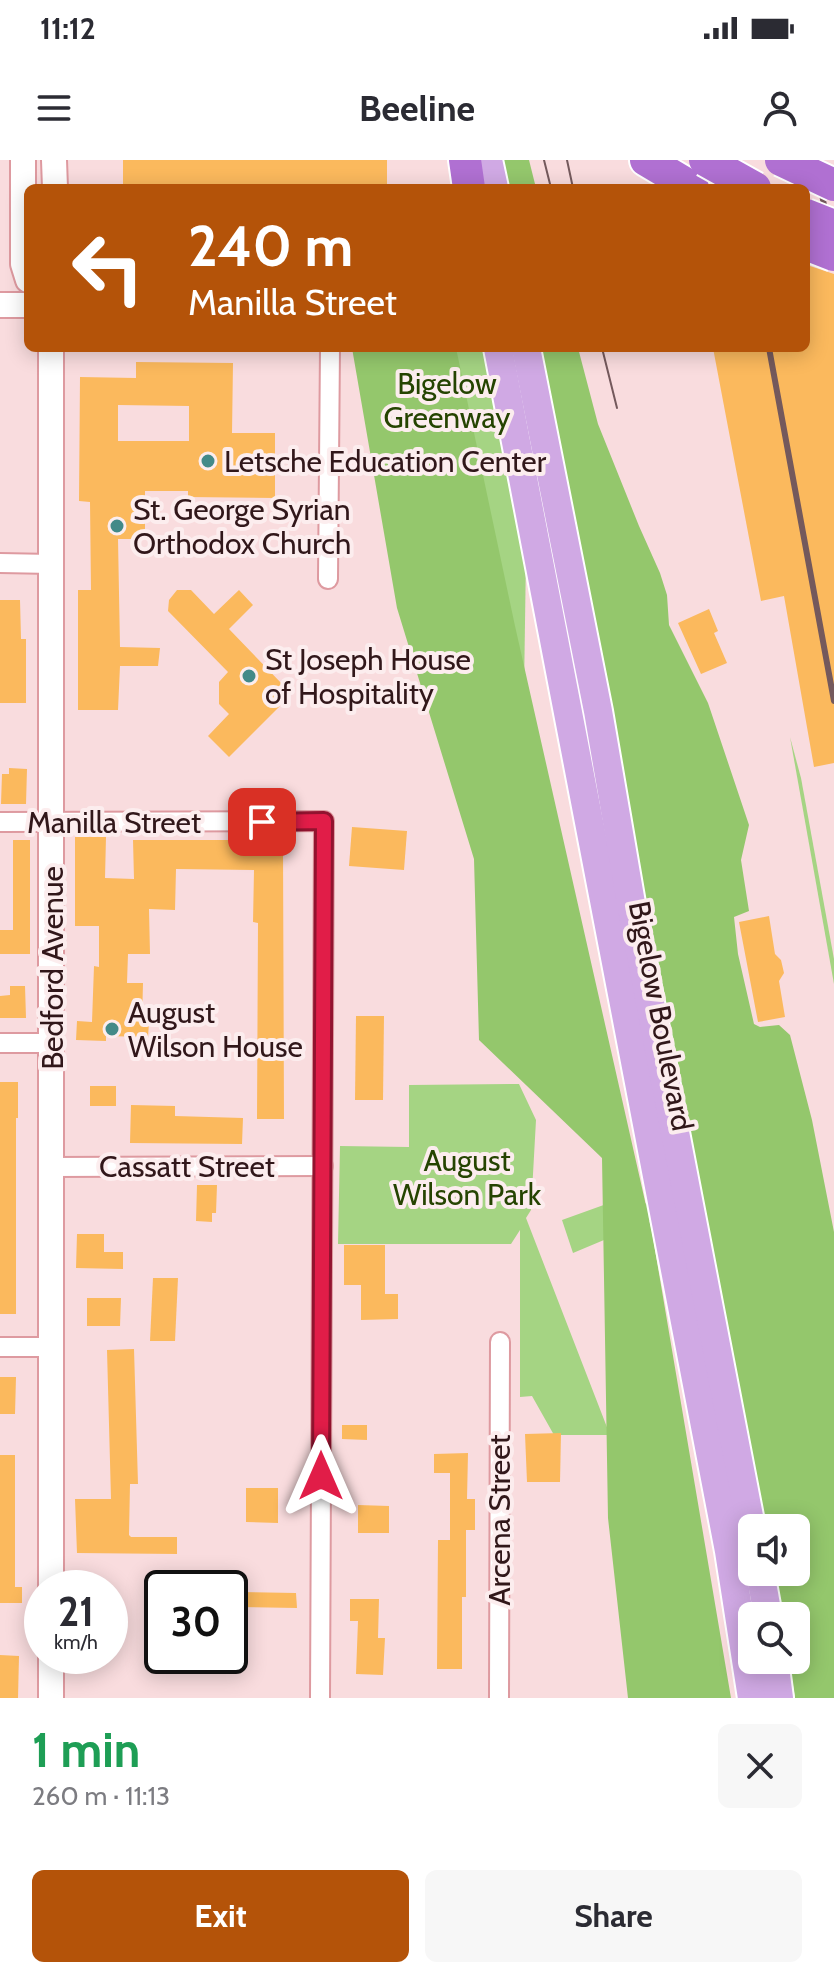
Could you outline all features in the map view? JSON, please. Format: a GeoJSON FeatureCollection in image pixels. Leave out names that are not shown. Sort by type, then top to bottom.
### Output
{"type":"FeatureCollection","features":[{"type":"Feature","properties":{"kind":"highway"},"geometry":{"type":"LineString","coordinates":[[465,160],[467,184]]}},
{"type":"Feature","properties":{"kind":"highway"},"geometry":{"type":"LineString","coordinates":[[646,160],[686,184]]}},
{"type":"Feature","properties":{"kind":"highway"},"geometry":{"type":"LineString","coordinates":[[705,160],[748,184]]}},
{"type":"Feature","properties":{"kind":"highway"},"geometry":{"type":"LineString","coordinates":[[781,160],[834,185]]}},
{"type":"Feature","properties":{"kind":"highway"},"geometry":{"type":"LineString","coordinates":[[810,217],[834,226]]}},
{"type":"Feature","properties":{"kind":"highway"},"geometry":{"type":"LineString","coordinates":[[810,246],[834,255]]}},
{"type":"Feature","properties":{"kind":"main road"},"geometry":{"type":"LineString","coordinates":[[458,160],[466,184]]}},
{"type":"Feature","properties":{"kind":"main road"},"geometry":{"type":"LineString","coordinates":[[488,160],[493,184]]}},
{"type":"Feature","properties":{"kind":"main road","name":"Bigelow Boulevard"},"geometry":{"type":"LineString","coordinates":[[499,352],[726,1535],[752,1698]]}},
{"type":"Feature","properties":{"kind":"main road","name":"Bigelow Boulevard"},"geometry":{"type":"LineString","coordinates":[[527,352],[598,711],[632,909],[749,1514]]}},
{"type":"Feature","properties":{"kind":"main road"},"geometry":{"type":"LineString","coordinates":[[776,1674],[779,1698]]}},
{"type":"Feature","properties":{"kind":"street"},"geometry":{"type":"LineString","coordinates":[[23,160],[24,267]]}},
{"type":"Feature","properties":{"kind":"street"},"geometry":{"type":"LineString","coordinates":[[54,160],[55,184]]}},
{"type":"Feature","properties":{"kind":"street"},"geometry":{"type":"LineString","coordinates":[[0,305],[24,305]]}},
{"type":"Feature","properties":{"kind":"street","name":"Bedford Avenue"},"geometry":{"type":"LineString","coordinates":[[51,1570],[52,352]]}},
{"type":"Feature","properties":{"kind":"street"},"geometry":{"type":"LineString","coordinates":[[328,579],[330,352]]}},
{"type":"Feature","properties":{"kind":"street"},"geometry":{"type":"LineString","coordinates":[[0,563],[52,564]]}},
{"type":"Feature","properties":{"kind":"street","name":"Manilla Street"},"geometry":{"type":"LineString","coordinates":[[0,822],[324,821],[323,1166]]}},
{"type":"Feature","properties":{"kind":"street"},"geometry":{"type":"LineString","coordinates":[[0,1043],[52,1043]]}},
{"type":"Feature","properties":{"kind":"street"},"geometry":{"type":"LineString","coordinates":[[320,1698],[323,1166]]}},
{"type":"Feature","properties":{"kind":"street","name":"Cassatt Street"},"geometry":{"type":"LineString","coordinates":[[51,1167],[323,1166]]}},
{"type":"Feature","properties":{"kind":"street","name":"Arcena Street"},"geometry":{"type":"LineString","coordinates":[[499,1698],[500,1342]]}},
{"type":"Feature","properties":{"kind":"street"},"geometry":{"type":"LineString","coordinates":[[0,1347],[50,1347]]}},
{"type":"Feature","properties":{"kind":"street"},"geometry":{"type":"LineString","coordinates":[[51,1674],[51,1698]]}},
{"type":"Feature","properties":{"kind":"green space"},"geometry":{"type":"Polygon","coordinates":[[[502,160],[529,160],[535,184],[507,184],[502,160]]]}},
{"type":"Feature","properties":{"kind":"green space"},"geometry":{"type":"Polygon","coordinates":[[[353,352],[457,352],[515,626],[652,1232],[731,1698],[628,1698],[608,1518],[602,1158],[479,1040],[474,859],[397,608],[353,352]]]}},
{"type":"Feature","properties":{"kind":"green space","name":"Bigelow Greenway"},"geometry":{"type":"Polygon","coordinates":[[[372,352],[488,352],[526,555],[524,690],[372,352]]]}},
{"type":"Feature","properties":{"kind":"green space"},"geometry":{"type":"Polygon","coordinates":[[[542,352],[579,352],[598,424],[660,573],[667,595],[669,625],[708,703],[749,825],[741,860],[749,911],[734,917],[738,954],[754,1024],[760,1027],[779,1025],[790,1035],[812,1120],[834,1232],[834,1698],[795,1698],[791,1674],[810,1674],[810,1602],[779,1602],[776,1586],[810,1586],[810,1514],[763,1514],[645,899],[608,683],[542,352]]]}},
{"type":"Feature","properties":{"kind":"green space"},"geometry":{"type":"Polygon","coordinates":[[[790,737],[801,778],[834,959],[834,984],[790,737]]]}},
{"type":"Feature","properties":{"kind":"green space","name":"August Wilson Park"},"geometry":{"type":"Polygon","coordinates":[[[519,1084],[536,1120],[531,1210],[526,1218],[610,1435],[554,1435],[532,1396],[520,1397],[520,1230],[511,1244],[338,1244],[340,1146],[409,1147],[409,1085],[519,1084]]]}},
{"type":"Feature","properties":{"kind":"green space"},"geometry":{"type":"Polygon","coordinates":[[[650,1201],[654,1219],[573,1253],[562,1220],[612,1202],[625,1215],[650,1201]]]}},
{"type":"Feature","properties":{"kind":"building"},"geometry":{"type":"Polygon","coordinates":[[[123,160],[387,160],[387,184],[123,184],[123,160]]]}},
{"type":"Feature","properties":{"kind":"building"},"geometry":{"type":"Polygon","coordinates":[[[810,266],[834,274],[834,763],[814,767],[784,596],[761,601],[714,352],[810,352],[810,266]]]}},
{"type":"Feature","properties":{"kind":"building"},"geometry":{"type":"Polygon","coordinates":[[[136,362],[233,363],[232,433],[275,433],[275,498],[188,497],[188,491],[145,491],[145,539],[118,539],[120,647],[160,648],[158,666],[120,666],[118,710],[78,710],[78,590],[91,590],[90,502],[79,501],[80,377],[136,378],[136,362]],[[118,405],[118,441],[189,441],[189,406],[118,405]]]}},
{"type":"Feature","properties":{"kind":"building","name":"St Joseph House of Hospitality"},"geometry":{"type":"Polygon","coordinates":[[[177,590],[191,590],[214,614],[239,590],[253,605],[229,629],[284,686],[284,702],[229,757],[208,736],[229,714],[219,704],[219,682],[228,672],[168,611],[169,600],[177,590]]]}},
{"type":"Feature","properties":{"kind":"building"},"geometry":{"type":"Polygon","coordinates":[[[0,600],[20,600],[21,639],[26,639],[26,703],[0,703],[0,600]]]}},
{"type":"Feature","properties":{"kind":"building"},"geometry":{"type":"Polygon","coordinates":[[[709,609],[718,631],[714,633],[727,663],[701,674],[678,623],[709,609]]]}},
{"type":"Feature","properties":{"kind":"building"},"geometry":{"type":"Polygon","coordinates":[[[9,768],[27,769],[26,804],[1,804],[2,774],[9,774],[9,768]]]}},
{"type":"Feature","properties":{"kind":"building"},"geometry":{"type":"Polygon","coordinates":[[[352,827],[407,831],[404,870],[349,866],[352,827]]]}},
{"type":"Feature","properties":{"kind":"building"},"geometry":{"type":"Polygon","coordinates":[[[75,837],[106,837],[105,878],[134,879],[133,840],[237,840],[237,847],[283,848],[284,1119],[257,1119],[258,923],[253,922],[254,870],[176,869],[175,910],[149,909],[150,954],[128,954],[127,983],[143,983],[142,1022],[149,1022],[148,1037],[106,1036],[106,1041],[76,1040],[77,1021],[92,1022],[94,966],[99,967],[99,926],[75,926],[75,837]]]}},
{"type":"Feature","properties":{"kind":"building"},"geometry":{"type":"Polygon","coordinates":[[[13,840],[30,840],[30,954],[0,954],[0,930],[13,930],[13,840]]]}},
{"type":"Feature","properties":{"kind":"building"},"geometry":{"type":"Polygon","coordinates":[[[769,916],[775,954],[781,960],[784,973],[779,981],[785,1017],[758,1022],[739,922],[769,916]]]}},
{"type":"Feature","properties":{"kind":"building"},"geometry":{"type":"Polygon","coordinates":[[[10,986],[25,986],[26,1018],[0,1018],[0,996],[10,995],[10,986]]]}},
{"type":"Feature","properties":{"kind":"building"},"geometry":{"type":"Polygon","coordinates":[[[356,1016],[384,1016],[383,1100],[355,1100],[356,1016]]]}},
{"type":"Feature","properties":{"kind":"building"},"geometry":{"type":"Polygon","coordinates":[[[0,1082],[18,1082],[16,1314],[0,1314],[0,1082]]]}},
{"type":"Feature","properties":{"kind":"building"},"geometry":{"type":"Polygon","coordinates":[[[90,1086],[116,1086],[116,1106],[90,1106],[90,1086]]]}},
{"type":"Feature","properties":{"kind":"building"},"geometry":{"type":"Polygon","coordinates":[[[131,1105],[175,1106],[175,1116],[243,1118],[242,1144],[130,1143],[131,1105]]]}},
{"type":"Feature","properties":{"kind":"building"},"geometry":{"type":"Polygon","coordinates":[[[197,1185],[217,1185],[216,1213],[212,1213],[212,1222],[196,1221],[197,1185]]]}},
{"type":"Feature","properties":{"kind":"building"},"geometry":{"type":"Polygon","coordinates":[[[77,1234],[104,1234],[104,1252],[123,1252],[123,1269],[76,1268],[77,1234]]]}},
{"type":"Feature","properties":{"kind":"building"},"geometry":{"type":"Polygon","coordinates":[[[344,1245],[385,1245],[385,1294],[398,1294],[398,1319],[361,1320],[361,1285],[344,1285],[344,1245]]]}},
{"type":"Feature","properties":{"kind":"building"},"geometry":{"type":"Polygon","coordinates":[[[153,1278],[178,1278],[175,1341],[150,1341],[153,1278]]]}},
{"type":"Feature","properties":{"kind":"building"},"geometry":{"type":"Polygon","coordinates":[[[87,1298],[121,1298],[120,1326],[87,1326],[87,1298]]]}},
{"type":"Feature","properties":{"kind":"building"},"geometry":{"type":"Polygon","coordinates":[[[134,1349],[138,1484],[130,1484],[129,1535],[177,1537],[177,1554],[77,1553],[75,1499],[111,1499],[107,1350],[134,1349]]]}},
{"type":"Feature","properties":{"kind":"building"},"geometry":{"type":"Polygon","coordinates":[[[0,1377],[16,1377],[15,1414],[0,1414],[0,1377]]]}},
{"type":"Feature","properties":{"kind":"building"},"geometry":{"type":"Polygon","coordinates":[[[342,1425],[367,1425],[367,1440],[342,1439],[342,1425]]]}},
{"type":"Feature","properties":{"kind":"building"},"geometry":{"type":"Polygon","coordinates":[[[561,1433],[560,1482],[527,1482],[525,1434],[561,1433]]]}},
{"type":"Feature","properties":{"kind":"building"},"geometry":{"type":"Polygon","coordinates":[[[468,1453],[467,1499],[475,1499],[475,1530],[466,1530],[462,1669],[437,1669],[438,1540],[450,1540],[450,1473],[434,1473],[434,1454],[468,1453]]]}},
{"type":"Feature","properties":{"kind":"building"},"geometry":{"type":"Polygon","coordinates":[[[0,1455],[15,1455],[15,1587],[22,1587],[22,1603],[0,1603],[0,1455]]]}},
{"type":"Feature","properties":{"kind":"building"},"geometry":{"type":"Polygon","coordinates":[[[246,1488],[278,1488],[278,1523],[246,1522],[246,1488]]]}},
{"type":"Feature","properties":{"kind":"building"},"geometry":{"type":"Polygon","coordinates":[[[358,1505],[389,1506],[389,1533],[358,1533],[358,1505]]]}},
{"type":"Feature","properties":{"kind":"building"},"geometry":{"type":"Polygon","coordinates":[[[248,1592],[296,1593],[297,1608],[248,1607],[248,1592]]]}},
{"type":"Feature","properties":{"kind":"building"},"geometry":{"type":"Polygon","coordinates":[[[350,1599],[379,1599],[378,1638],[385,1638],[383,1675],[356,1674],[358,1621],[350,1621],[350,1599]]]}},
{"type":"Feature","properties":{"kind":"building"},"geometry":{"type":"Polygon","coordinates":[[[0,1655],[19,1656],[18,1698],[0,1698],[0,1655]]]}},
{"type":"Feature","properties":{"kind":"tram line"},"geometry":{"type":"LineString","coordinates":[[544,160],[550,184]]}},
{"type":"Feature","properties":{"kind":"tram line"},"geometry":{"type":"LineString","coordinates":[[567,160],[572,184]]}},
{"type":"Feature","properties":{"kind":"tram line"},"geometry":{"type":"LineString","coordinates":[[603,352],[617,408]]}},
{"type":"Feature","properties":{"kind":"railway"},"geometry":{"type":"LineString","coordinates":[[735,160],[739,184]]}},
{"type":"Feature","properties":{"kind":"railway"},"geometry":{"type":"LineString","coordinates":[[816,160],[834,262]]}},
{"type":"Feature","properties":{"kind":"railway"},"geometry":{"type":"LineString","coordinates":[[770,352],[834,701]]}},
{"type":"Feature","properties":{"kind":"place","name":"Letsche Education Center"},"geometry":{"type":"Point","coordinates":[208,461]}},
{"type":"Feature","properties":{"kind":"place","name":"St. George Syrian Orthodox Church"},"geometry":{"type":"Point","coordinates":[117,526]}},
{"type":"Feature","properties":{"kind":"place","name":"St Joseph House of Hospitality"},"geometry":{"type":"Point","coordinates":[249,676]}},
{"type":"Feature","properties":{"kind":"place","name":"August Wilson House"},"geometry":{"type":"Point","coordinates":[112,1029]}},
{"type":"Feature","properties":{"kind":"route"},"geometry":{"type":"LineString","coordinates":[[262,822],[324,821],[321,1476]]}}]}
